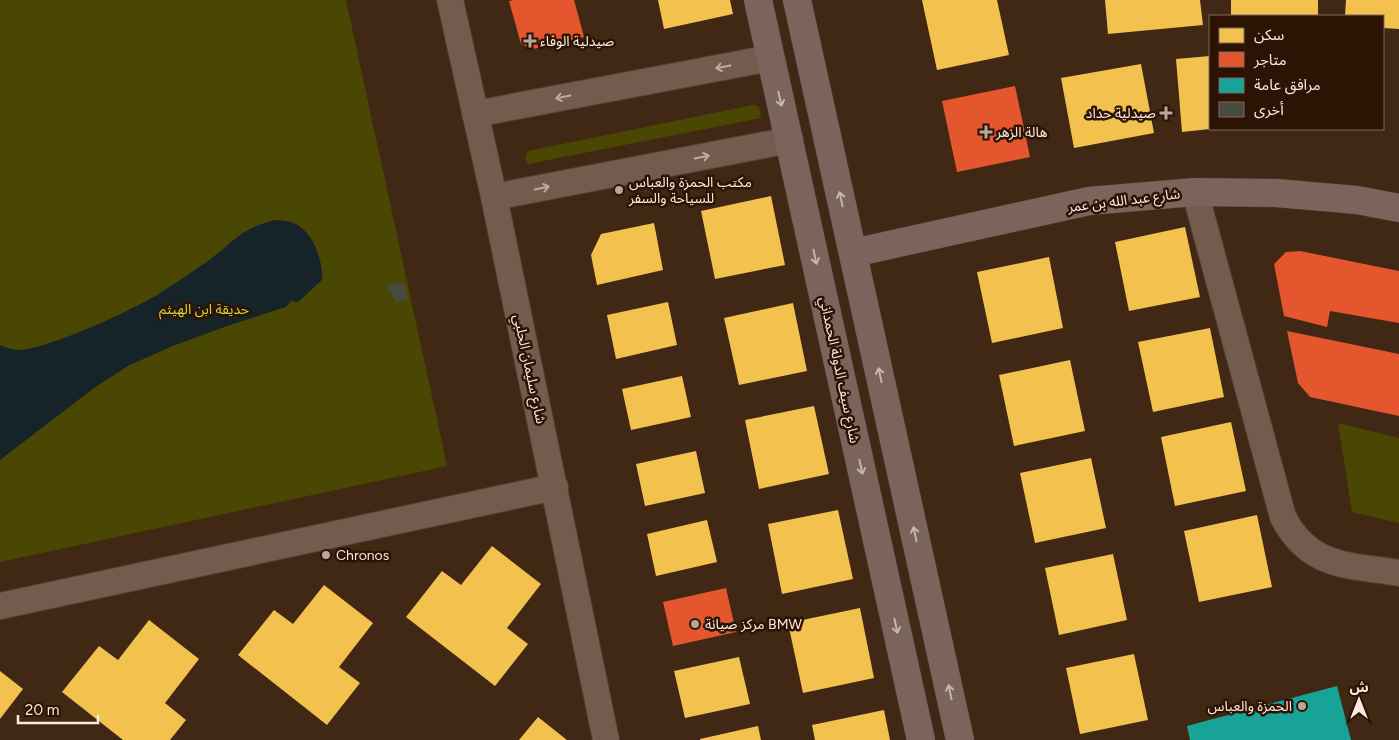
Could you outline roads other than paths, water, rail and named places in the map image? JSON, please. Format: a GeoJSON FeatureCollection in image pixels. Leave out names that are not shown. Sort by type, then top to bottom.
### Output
{"type":"FeatureCollection","features":[{"type":"Feature","properties":{"kind":"main road","name":"شارع سيف الدولة الحمداني"},"geometry":{"type":"LineString","coordinates":[[758,0],[921,740]]}},
{"type":"Feature","properties":{"kind":"main road"},"geometry":{"type":"LineString","coordinates":[[798,0],[960,740]]}},
{"type":"Feature","properties":{"kind":"main road","name":"شارع عبد الله بن عمر"},"geometry":{"type":"LineString","coordinates":[[853,253],[1089,201],[1195,192],[1276,193],[1357,200],[1399,208]]}},
{"type":"Feature","properties":{"kind":"street","name":"شارع سليمان الحلبي"},"geometry":{"type":"LineString","coordinates":[[450,0],[494,197],[606,740]]}},
{"type":"Feature","properties":{"kind":"street"},"geometry":{"type":"LineString","coordinates":[[475,114],[770,58]]}},
{"type":"Feature","properties":{"kind":"street"},"geometry":{"type":"LineString","coordinates":[[494,197],[790,140]]}},
{"type":"Feature","properties":{"kind":"street"},"geometry":{"type":"LineString","coordinates":[[1195,192],[1283,517],[1289,529],[1307,549],[1330,561],[1399,573]]}},
{"type":"Feature","properties":{"kind":"street"},"geometry":{"type":"LineString","coordinates":[[0,606],[555,487]]}},
{"type":"Feature","properties":{"kind":"place","name":"صيدلية الوفاء"},"geometry":{"type":"Point","coordinates":[530,41]}},
{"type":"Feature","properties":{"kind":"place","name":"صيدلية حداد"},"geometry":{"type":"Point","coordinates":[1166,113]}},
{"type":"Feature","properties":{"kind":"place","name":"هالة الزهر"},"geometry":{"type":"Point","coordinates":[986,132]}},
{"type":"Feature","properties":{"kind":"place","name":"مكتب الحمزة والعباس للسياحة والسفر"},"geometry":{"type":"Point","coordinates":[619,190]}},
{"type":"Feature","properties":{"kind":"place","name":"Chronos"},"geometry":{"type":"Point","coordinates":[326,555]}},
{"type":"Feature","properties":{"kind":"place","name":"مركز صيانة BMW"},"geometry":{"type":"Point","coordinates":[695,624]}},
{"type":"Feature","properties":{"kind":"place","name":"الحمزة والعباس"},"geometry":{"type":"Point","coordinates":[1302,706]}},
{"type":"Feature","properties":{"kind":"park label","name":"حديقة ابن الهيثم"},"geometry":{"type":"Point","coordinates":[204,309]}}]}
